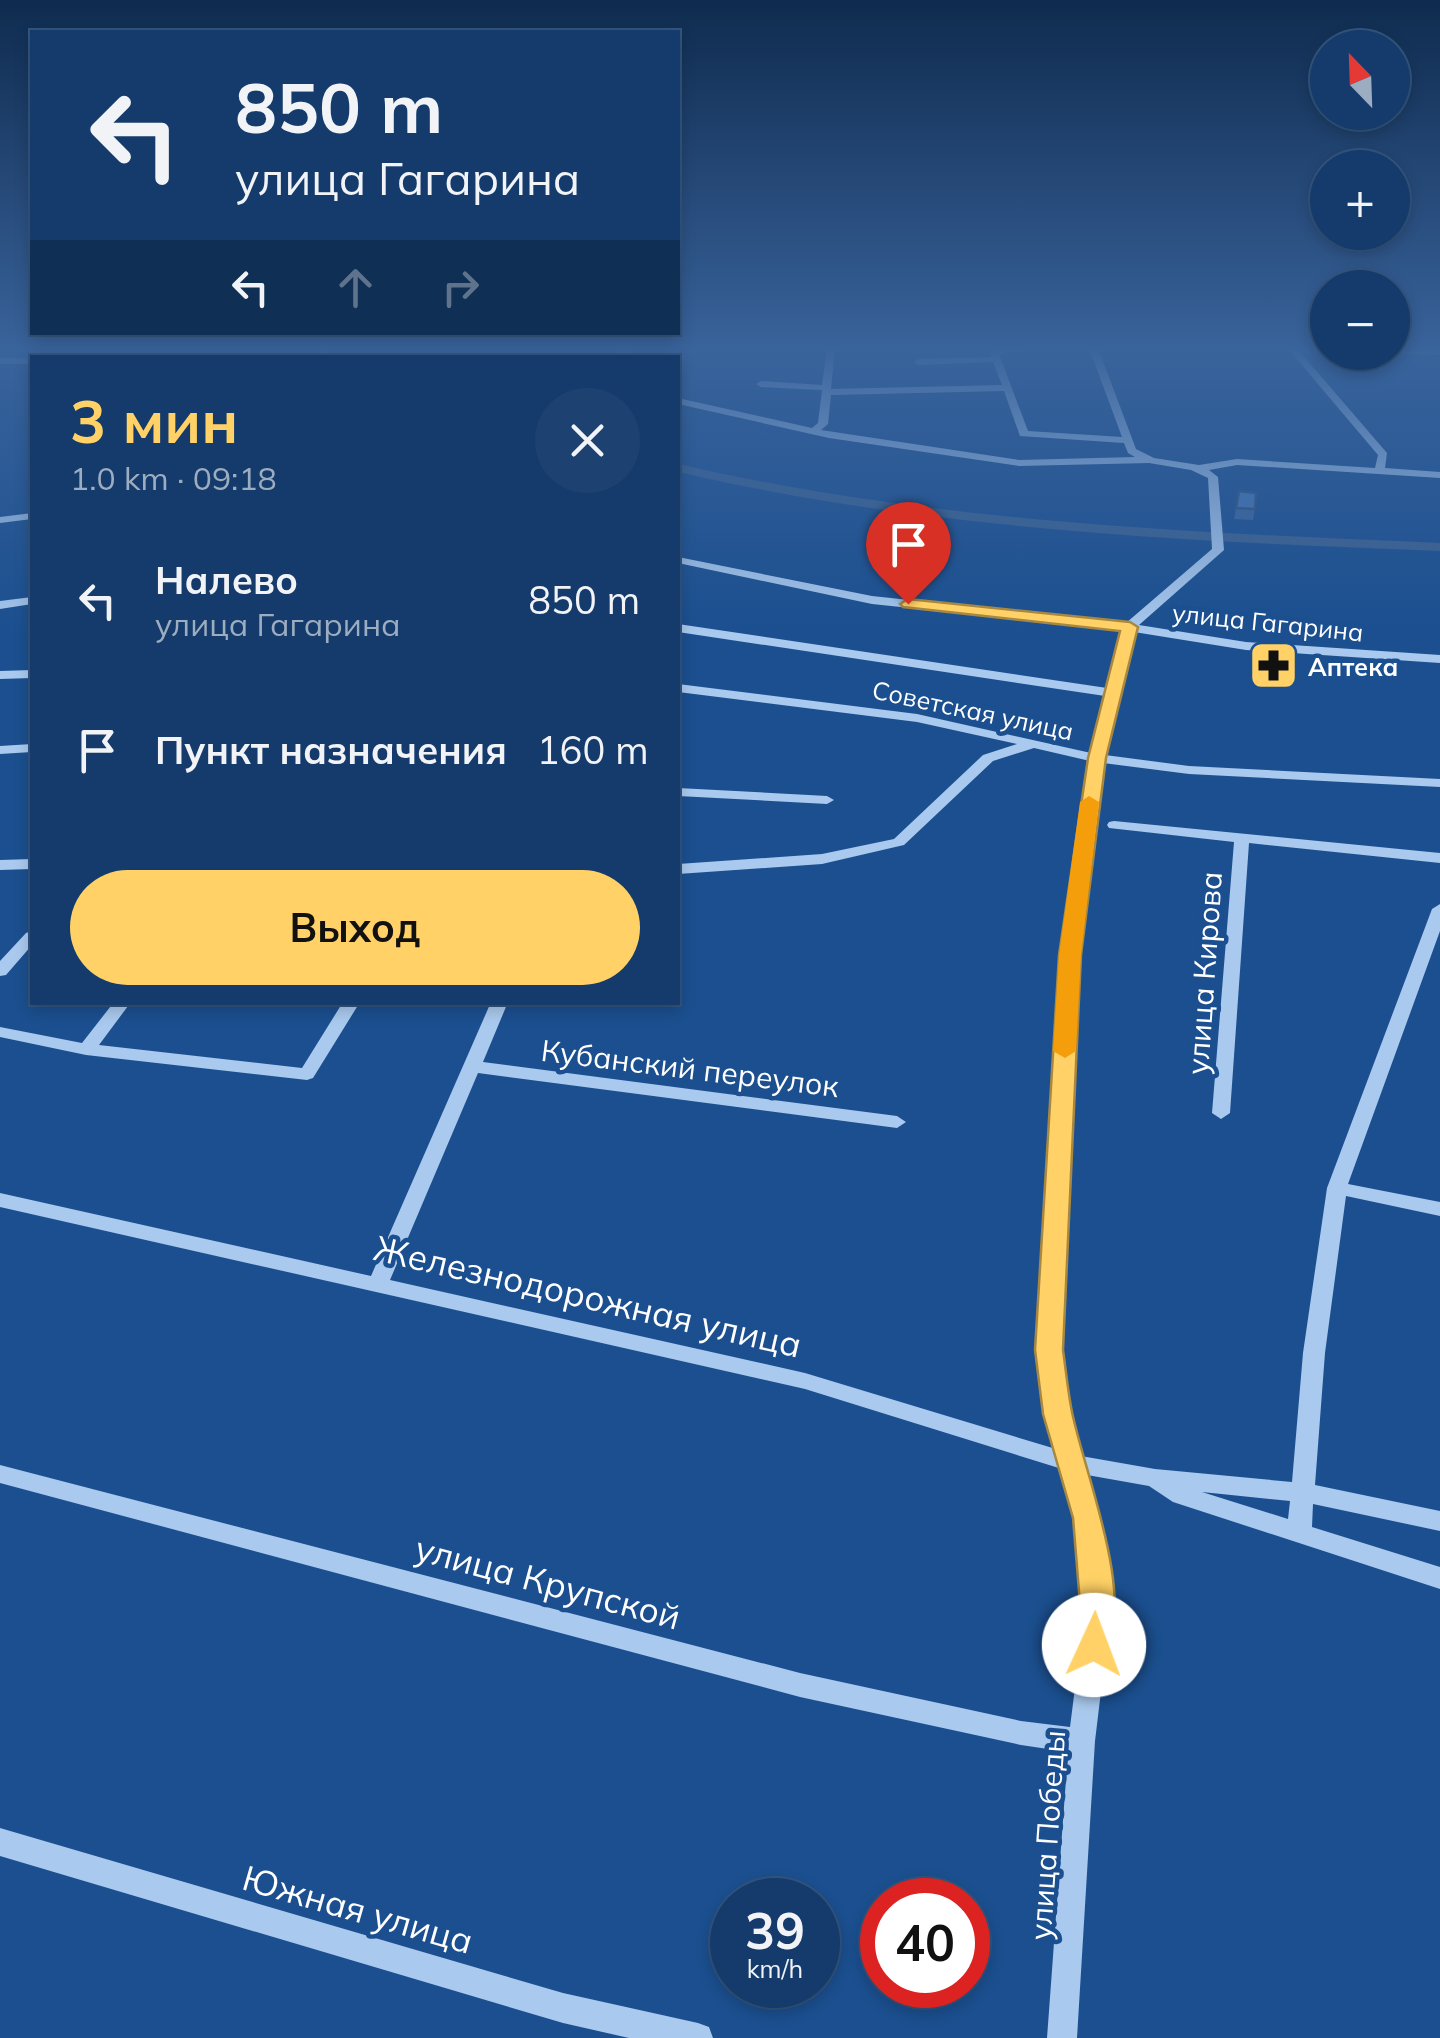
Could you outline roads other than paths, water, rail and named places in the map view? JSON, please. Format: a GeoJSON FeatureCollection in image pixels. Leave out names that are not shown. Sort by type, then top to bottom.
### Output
{"type":"FeatureCollection","features":[{"type":"Feature","properties":{"kind":"street"},"geometry":{"type":"LineString","coordinates":[[885,443],[1019,464],[1136,464],[1148,460]]}},
{"type":"Feature","properties":{"kind":"street"},"geometry":{"type":"LineString","coordinates":[[1129,443],[1132,451],[1148,460],[1201,468],[1236,462],[1440,474]]}},
{"type":"Feature","properties":{"kind":"street"},"geometry":{"type":"LineString","coordinates":[[1374,443],[1384,454],[1380,469]]}},
{"type":"Feature","properties":{"kind":"street"},"geometry":{"type":"LineString","coordinates":[[1130,627],[1218,550],[1212,520],[1216,491],[1213,477],[1201,468]]}},
{"type":"Feature","properties":{"kind":"street"},"geometry":{"type":"LineString","coordinates":[[1,519],[30,516]]}},
{"type":"Feature","properties":{"kind":"street","name":"улица Гагарина"},"geometry":{"type":"LineString","coordinates":[[680,560],[872,600],[1130,627],[1246,646],[1440,659]]}},
{"type":"Feature","properties":{"kind":"street"},"geometry":{"type":"LineString","coordinates":[[0,606],[30,601]]}},
{"type":"Feature","properties":{"kind":"street","name":"улица Победы"},"geometry":{"type":"LineString","coordinates":[[1062,2038],[1082,1742],[1097,1616],[1088,1518],[1076,1464],[1058,1414],[1049,1350],[1070,955],[1097,758],[1130,627]]}},
{"type":"Feature","properties":{"kind":"street"},"geometry":{"type":"LineString","coordinates":[[680,628],[1111,693]]}},
{"type":"Feature","properties":{"kind":"street"},"geometry":{"type":"LineString","coordinates":[[0,675],[30,674]]}},
{"type":"Feature","properties":{"kind":"street","name":"Советская улица"},"geometry":{"type":"LineString","coordinates":[[680,688],[917,718],[1097,758],[1189,770],[1440,783]]}},
{"type":"Feature","properties":{"kind":"street"},"geometry":{"type":"LineString","coordinates":[[680,870],[822,859],[899,842],[988,758],[1031,745]]}},
{"type":"Feature","properties":{"kind":"street"},"geometry":{"type":"LineString","coordinates":[[0,750],[30,748]]}},
{"type":"Feature","properties":{"kind":"street"},"geometry":{"type":"LineString","coordinates":[[680,792],[827,800]]}},
{"type":"Feature","properties":{"kind":"street","name":"улица Кирова"},"geometry":{"type":"LineString","coordinates":[[1114,825],[1440,858]]}},
{"type":"Feature","properties":{"kind":"street","name":"улица Кирова"},"geometry":{"type":"LineString","coordinates":[[1220,1112],[1242,837]]}},
{"type":"Feature","properties":{"kind":"street"},"geometry":{"type":"LineString","coordinates":[[0,865],[30,864]]}},
{"type":"Feature","properties":{"kind":"street"},"geometry":{"type":"LineString","coordinates":[[1299,1533],[1300,1492],[1337,1188],[1440,909]]}},
{"type":"Feature","properties":{"kind":"street"},"geometry":{"type":"LineString","coordinates":[[0,971],[30,938]]}},
{"type":"Feature","properties":{"kind":"street"},"geometry":{"type":"LineString","coordinates":[[86,1049],[121,1005]]}},
{"type":"Feature","properties":{"kind":"street"},"geometry":{"type":"LineString","coordinates":[[0,1032],[86,1049],[307,1074],[350,1005]]}},
{"type":"Feature","properties":{"kind":"street"},"geometry":{"type":"LineString","coordinates":[[378,1284],[499,1005]]}},
{"type":"Feature","properties":{"kind":"street","name":"Кубанский переулок"},"geometry":{"type":"LineString","coordinates":[[475,1067],[897,1122]]}},
{"type":"Feature","properties":{"kind":"street"},"geometry":{"type":"LineString","coordinates":[[1337,1188],[1440,1209]]}},
{"type":"Feature","properties":{"kind":"street","name":"Железнодорожная улица"},"geometry":{"type":"LineString","coordinates":[[0,1200],[805,1381],[1076,1464],[1155,1478],[1300,1492],[1440,1520]]}},
{"type":"Feature","properties":{"kind":"street","name":"улица Крупской"},"geometry":{"type":"LineString","coordinates":[[0,1474],[800,1685],[1021,1733],[1082,1742]]}},
{"type":"Feature","properties":{"kind":"street","name":"Железнодорожная улица"},"geometry":{"type":"LineString","coordinates":[[1155,1478],[1180,1495],[1440,1578]]}},
{"type":"Feature","properties":{"kind":"street","name":"Южная улица"},"geometry":{"type":"LineString","coordinates":[[0,1842],[563,2008],[698,2038]]}},
{"type":"Feature","properties":{"kind":"waterway"},"geometry":{"type":"LineString","coordinates":[[680,468],[865,506],[960,518],[1152,534],[1440,547]]}},
{"type":"Feature","properties":{"kind":"place","name":"Аптека"},"geometry":{"type":"Point","coordinates":[1273,666]}}]}
